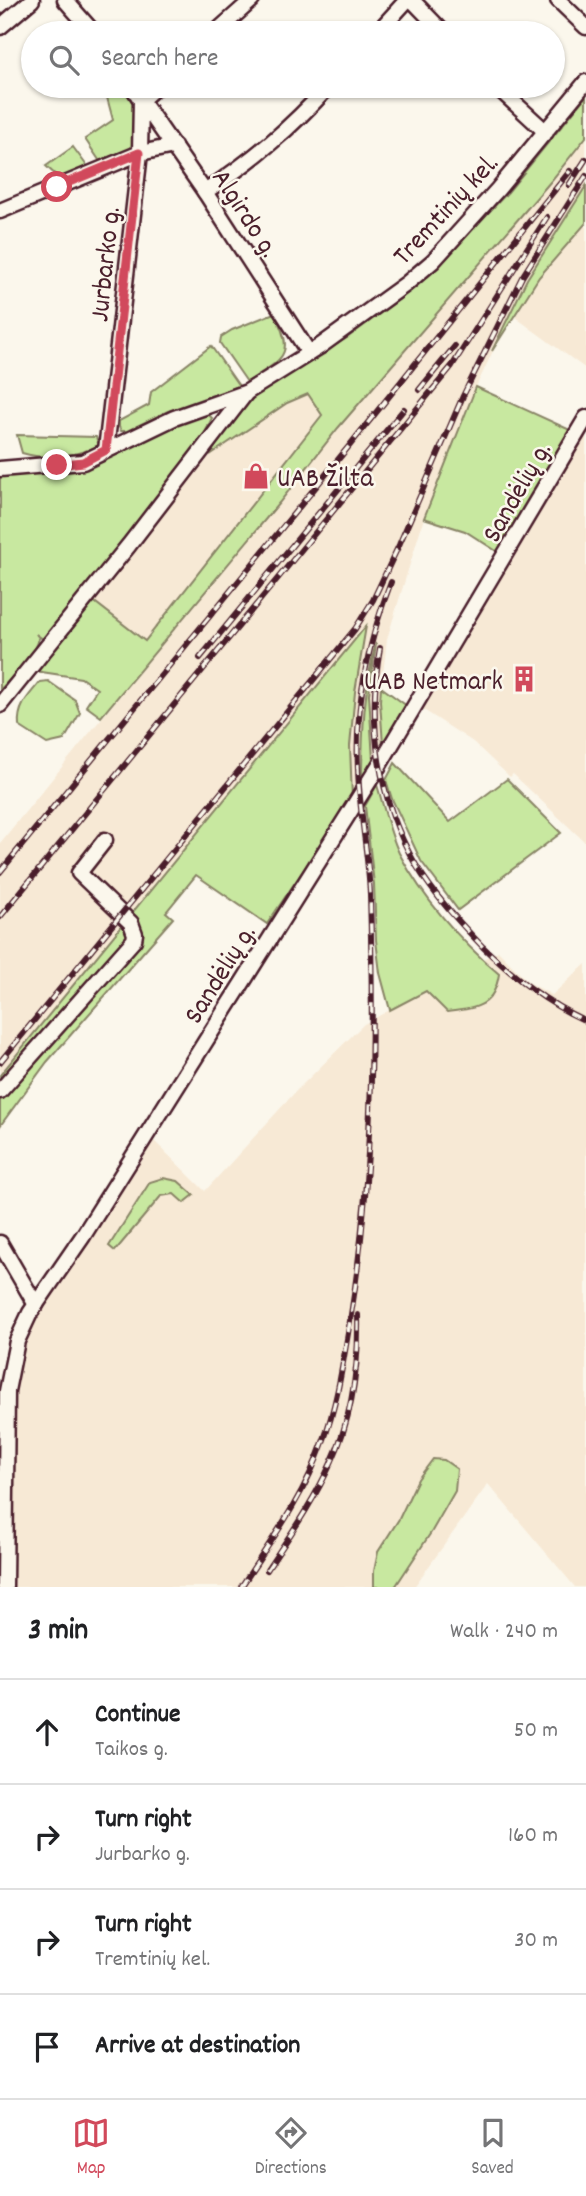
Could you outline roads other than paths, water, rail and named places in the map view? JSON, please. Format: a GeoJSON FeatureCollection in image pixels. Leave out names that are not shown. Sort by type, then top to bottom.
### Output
{"type":"FeatureCollection","features":[{"type":"Feature","properties":{"kind":"street"},"geometry":{"type":"LineString","coordinates":[[0,27],[32,0]]}},
{"type":"Feature","properties":{"kind":"street"},"geometry":{"type":"LineString","coordinates":[[65,0],[83,21]]}},
{"type":"Feature","properties":{"kind":"street"},"geometry":{"type":"LineString","coordinates":[[228,21],[252,0]]}},
{"type":"Feature","properties":{"kind":"street"},"geometry":{"type":"LineString","coordinates":[[389,21],[409,0],[431,21]]}},
{"type":"Feature","properties":{"kind":"street"},"geometry":{"type":"LineString","coordinates":[[558,0],[586,27]]}},
{"type":"Feature","properties":{"kind":"street","name":"Tremtinių kel."},"geometry":{"type":"LineString","coordinates":[[0,469],[83,462],[131,437],[247,392],[309,353],[385,300],[433,261],[586,82]]}},
{"type":"Feature","properties":{"kind":"street"},"geometry":{"type":"LineString","coordinates":[[205,192],[248,163],[296,122],[318,98]]}},
{"type":"Feature","properties":{"kind":"street"},"geometry":{"type":"LineString","coordinates":[[509,98],[546,132]]}},
{"type":"Feature","properties":{"kind":"street","name":"Algirdo g."},"geometry":{"type":"LineString","coordinates":[[141,100],[205,192],[309,353]]}},
{"type":"Feature","properties":{"kind":"street","name":"Jurbarko g."},"geometry":{"type":"LineString","coordinates":[[106,450],[139,153],[141,100]]}},
{"type":"Feature","properties":{"kind":"street"},"geometry":{"type":"LineString","coordinates":[[0,211],[139,153],[174,146]]}},
{"type":"Feature","properties":{"kind":"street","name":"Tremtinių kel."},"geometry":{"type":"LineString","coordinates":[[0,705],[129,545],[247,392]]}},
{"type":"Feature","properties":{"kind":"street"},"geometry":{"type":"LineString","coordinates":[[204,407],[218,413],[221,421],[219,427]]}},
{"type":"Feature","properties":{"kind":"street","name":"Sandėlių g."},"geometry":{"type":"LineString","coordinates":[[5,1587],[2,1543],[7,1391],[17,1341],[36,1305],[83,1236],[380,764],[586,418]]}},
{"type":"Feature","properties":{"kind":"street"},"geometry":{"type":"LineString","coordinates":[[0,1091],[134,940],[131,923],[79,873],[105,840]]}},
{"type":"Feature","properties":{"kind":"street"},"geometry":{"type":"LineString","coordinates":[[0,1243],[36,1305]]}},
{"type":"Feature","properties":{"kind":"railway"},"geometry":{"type":"LineString","coordinates":[[569,185],[586,159]]}},
{"type":"Feature","properties":{"kind":"railway"},"geometry":{"type":"LineString","coordinates":[[0,872],[350,445],[570,171]]}},
{"type":"Feature","properties":{"kind":"railway"},"geometry":{"type":"LineString","coordinates":[[0,1062],[355,629],[373,600],[463,396],[522,277],[586,176]]}},
{"type":"Feature","properties":{"kind":"railway"},"geometry":{"type":"LineString","coordinates":[[0,917],[452,366],[547,217]]}},
{"type":"Feature","properties":{"kind":"railway"},"geometry":{"type":"LineString","coordinates":[[419,390],[455,346]]}},
{"type":"Feature","properties":{"kind":"railway"},"geometry":{"type":"LineString","coordinates":[[200,658],[404,409]]}},
{"type":"Feature","properties":{"kind":"railway"},"geometry":{"type":"LineString","coordinates":[[241,1587],[286,1518],[315,1464],[336,1399],[358,1268],[370,1108],[372,1001],[370,894],[359,784],[359,720],[370,650],[391,582]]}},
{"type":"Feature","properties":{"kind":"railway"},"geometry":{"type":"LineString","coordinates":[[380,648],[375,703],[379,759],[393,814],[416,865],[447,908],[495,958],[544,998],[586,1021]]}},
{"type":"Feature","properties":{"kind":"railway"},"geometry":{"type":"LineString","coordinates":[[267,1570],[309,1504],[338,1446],[353,1390],[358,1315]]}},
{"type":"Feature","properties":{"kind":"place","name":"UAB Žilta"},"geometry":{"type":"Point","coordinates":[256,476]}},
{"type":"Feature","properties":{"kind":"place","name":"UAB Netmark"},"geometry":{"type":"Point","coordinates":[524,679]}}]}
